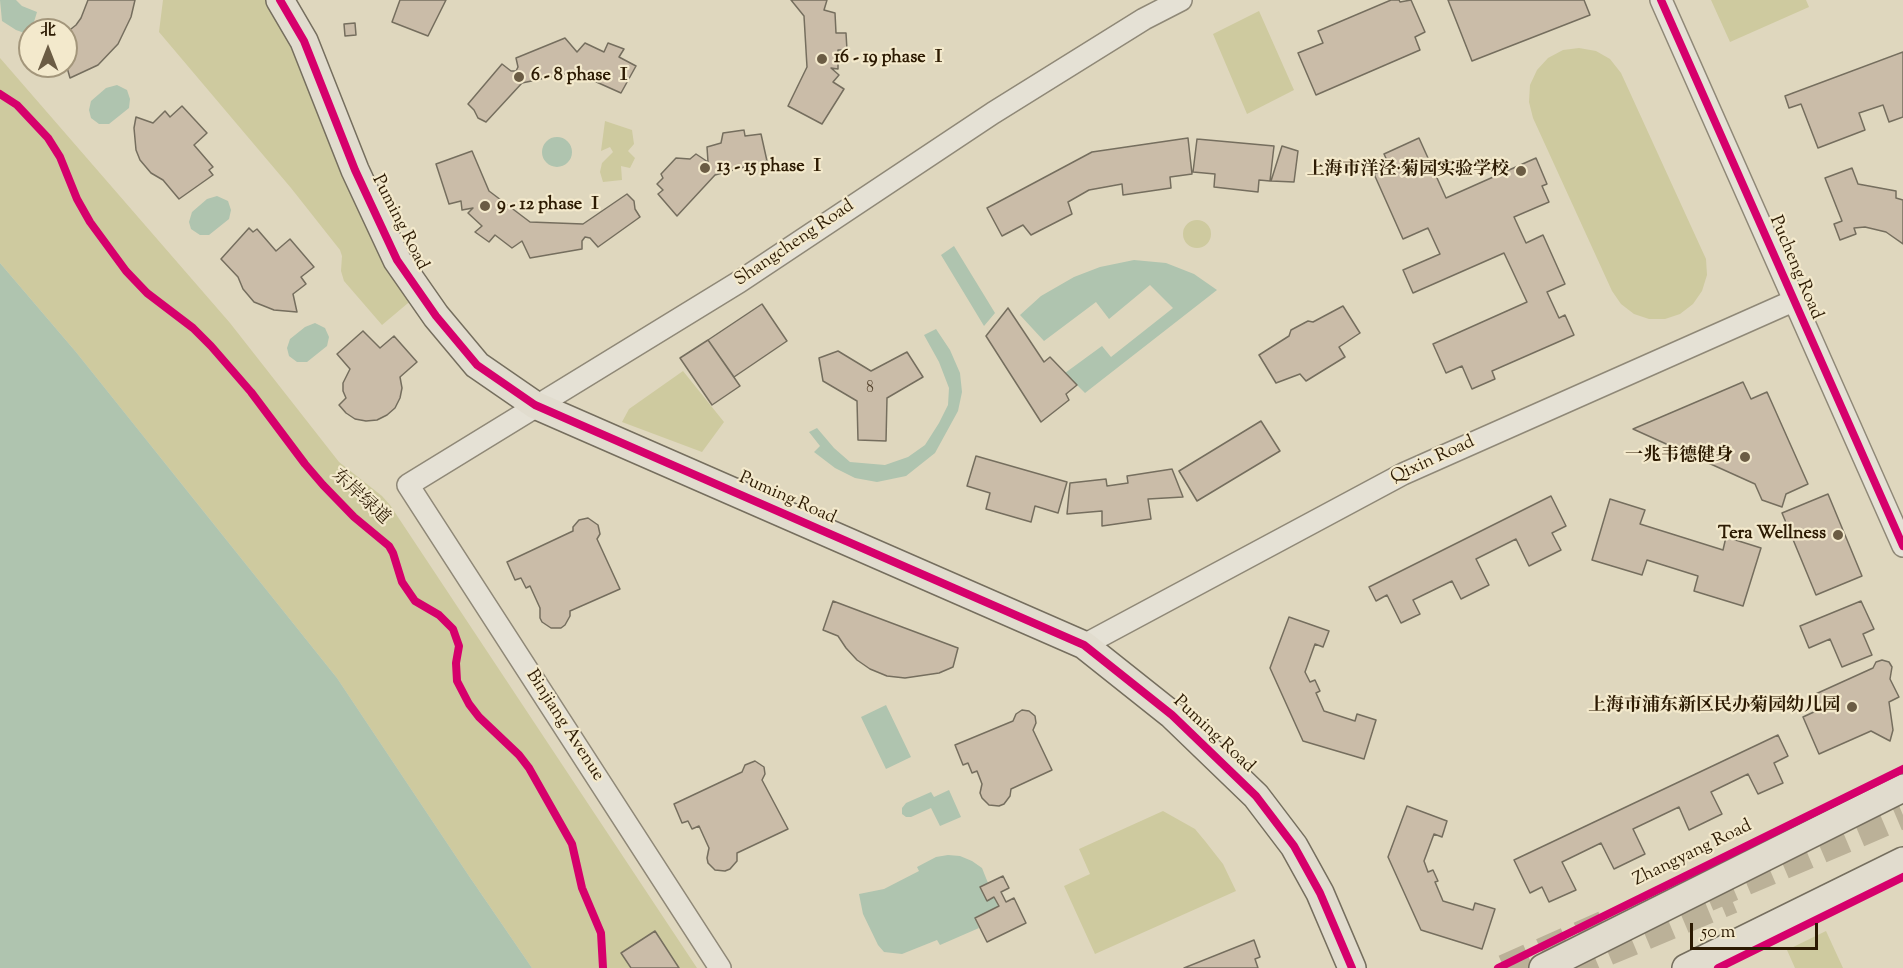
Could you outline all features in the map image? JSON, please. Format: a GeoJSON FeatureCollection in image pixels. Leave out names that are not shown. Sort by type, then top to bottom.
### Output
{"type":"FeatureCollection","features":[{"type":"Feature","properties":{"kind":"main road","name":"Puming Road"},"geometry":{"type":"LineString","coordinates":[[280,0],[304,41],[355,170],[397,260],[436,316],[477,365],[535,405],[1084,645],[1172,715],[1256,796],[1294,846],[1320,893],[1352,968]]}},
{"type":"Feature","properties":{"kind":"main road","name":"Zhangyang Road"},"geometry":{"type":"LineString","coordinates":[[1543,968],[1903,788]]}},
{"type":"Feature","properties":{"kind":"main road"},"geometry":{"type":"LineString","coordinates":[[1686,968],[1903,861]]}},
{"type":"Feature","properties":{"kind":"street","name":"Shangcheng Road"},"geometry":{"type":"LineString","coordinates":[[408,485],[535,405],[739,282],[993,112],[1144,19],[1180,0]]}},
{"type":"Feature","properties":{"kind":"street","name":"Pucheng Road"},"geometry":{"type":"LineString","coordinates":[[1661,0],[1903,546]]}},
{"type":"Feature","properties":{"kind":"street","name":"Qixin Road"},"geometry":{"type":"LineString","coordinates":[[1084,645],[1403,474],[1793,301]]}},
{"type":"Feature","properties":{"kind":"street","name":"Binjiang Avenue"},"geometry":{"type":"LineString","coordinates":[[408,485],[720,968]]}},
{"type":"Feature","properties":{"kind":"shaded area"},"geometry":{"type":"Polygon","coordinates":[[[0,0],[16,0],[22,6],[37,12],[35,18],[18,18],[18,31],[2,21],[0,0]]]}},
{"type":"Feature","properties":{"kind":"shaded area"},"geometry":{"type":"Polygon","coordinates":[[[163,0],[269,0],[414,298],[382,325],[344,281],[340,250],[291,188],[159,32],[163,0]]]}},
{"type":"Feature","properties":{"kind":"shaded area"},"geometry":{"type":"Polygon","coordinates":[[[1711,0],[1806,0],[1809,7],[1730,42],[1711,0]]]}},
{"type":"Feature","properties":{"kind":"shaded area"},"geometry":{"type":"Polygon","coordinates":[[[1259,11],[1294,90],[1247,114],[1213,34],[1259,11]]]}},
{"type":"Feature","properties":{"kind":"shaded area"},"geometry":{"type":"Polygon","coordinates":[[[1579,48],[1596,51],[1610,59],[1621,73],[1706,259],[1707,275],[1702,291],[1693,304],[1680,314],[1665,319],[1649,319],[1634,314],[1621,304],[1612,291],[1533,118],[1529,102],[1530,85],[1537,70],[1548,58],[1563,50],[1579,48]]]}},
{"type":"Feature","properties":{"kind":"shaded area"},"geometry":{"type":"Polygon","coordinates":[[[0,58],[230,323],[339,462],[390,505],[697,968],[532,968],[337,678],[76,352],[0,263],[0,58]]]}},
{"type":"Feature","properties":{"kind":"shaded area"},"geometry":{"type":"Polygon","coordinates":[[[117,85],[127,90],[130,99],[129,108],[109,124],[99,124],[91,118],[89,110],[91,101],[106,88],[117,85]]]}},
{"type":"Feature","properties":{"kind":"shaded area"},"geometry":{"type":"Polygon","coordinates":[[[605,121],[632,130],[634,144],[628,151],[635,158],[630,168],[621,166],[622,180],[603,182],[600,172],[602,163],[613,152],[610,147],[601,151],[605,121]]]}},
{"type":"Feature","properties":{"kind":"shaded area"},"geometry":{"type":"Polygon","coordinates":[[[557,137],[563,138],[571,146],[571,158],[563,166],[557,167],[551,166],[543,158],[542,152],[543,146],[551,138],[557,137]]]}},
{"type":"Feature","properties":{"kind":"shaded area"},"geometry":{"type":"Polygon","coordinates":[[[217,196],[228,201],[231,210],[229,219],[209,235],[200,235],[191,229],[189,222],[192,212],[207,199],[217,196]]]}},
{"type":"Feature","properties":{"kind":"shaded area"},"geometry":{"type":"Polygon","coordinates":[[[1197,220],[1207,224],[1211,234],[1207,244],[1197,248],[1187,244],[1183,234],[1187,224],[1197,220]]]}},
{"type":"Feature","properties":{"kind":"shaded area"},"geometry":{"type":"Polygon","coordinates":[[[954,246],[995,313],[984,326],[941,255],[954,246]]]}},
{"type":"Feature","properties":{"kind":"shaded area"},"geometry":{"type":"Polygon","coordinates":[[[1134,260],[1166,263],[1194,274],[1217,290],[1085,393],[1065,373],[1102,346],[1111,357],[1173,308],[1150,285],[1109,319],[1096,302],[1044,341],[1020,315],[1041,296],[1074,277],[1100,267],[1134,260]]]}},
{"type":"Feature","properties":{"kind":"shaded area"},"geometry":{"type":"Polygon","coordinates":[[[0,263],[76,352],[337,678],[532,968],[0,968],[0,263]]]}},
{"type":"Feature","properties":{"kind":"shaded area"},"geometry":{"type":"Polygon","coordinates":[[[315,323],[325,328],[329,337],[327,346],[307,362],[297,362],[289,356],[287,348],[290,339],[305,327],[315,323]]]}},
{"type":"Feature","properties":{"kind":"shaded area"},"geometry":{"type":"Polygon","coordinates":[[[936,329],[950,350],[960,373],[962,392],[958,411],[935,453],[906,476],[877,482],[855,478],[835,468],[814,452],[820,446],[809,432],[817,428],[850,462],[885,465],[908,457],[925,445],[948,405],[949,388],[939,362],[924,335],[936,329]]]}},
{"type":"Feature","properties":{"kind":"shaded area"},"geometry":{"type":"Polygon","coordinates":[[[683,371],[724,422],[702,452],[622,422],[629,409],[683,371]]]}},
{"type":"Feature","properties":{"kind":"shaded area"},"geometry":{"type":"Polygon","coordinates":[[[886,705],[911,757],[886,769],[861,717],[886,705]]]}},
{"type":"Feature","properties":{"kind":"shaded area"},"geometry":{"type":"Polygon","coordinates":[[[949,790],[961,817],[940,826],[931,808],[911,817],[902,814],[902,808],[906,803],[931,792],[934,797],[949,790]]]}},
{"type":"Feature","properties":{"kind":"shaded area"},"geometry":{"type":"Polygon","coordinates":[[[1163,811],[1195,829],[1223,864],[1236,891],[1095,954],[1064,886],[1090,874],[1079,849],[1163,811]]]}},
{"type":"Feature","properties":{"kind":"shaded area"},"geometry":{"type":"Polygon","coordinates":[[[960,856],[982,868],[988,883],[980,888],[987,900],[994,897],[999,906],[975,918],[979,928],[940,945],[937,940],[902,954],[884,952],[878,945],[863,914],[859,894],[884,889],[919,871],[917,867],[936,857],[960,856]]]}},
{"type":"Feature","properties":{"kind":"shaded area"},"geometry":{"type":"Polygon","coordinates":[[[1826,931],[1843,968],[1795,968],[1787,950],[1826,931]]]}},
{"type":"Feature","properties":{"kind":"building"},"geometry":{"type":"Polygon","coordinates":[[[88,0],[135,0],[131,17],[118,44],[98,65],[78,74],[78,22],[88,0]]]}},
{"type":"Feature","properties":{"kind":"building"},"geometry":{"type":"Polygon","coordinates":[[[400,0],[446,0],[428,36],[392,22],[400,0]]]}},
{"type":"Feature","properties":{"kind":"building","name":"16 - 19 phase Ⅰ"},"geometry":{"type":"Polygon","coordinates":[[[791,0],[827,0],[824,10],[835,13],[836,33],[846,33],[847,50],[838,50],[838,69],[831,68],[839,75],[833,82],[844,89],[822,124],[788,106],[807,67],[804,16],[791,0]]]}},
{"type":"Feature","properties":{"kind":"building"},"geometry":{"type":"Polygon","coordinates":[[[1391,0],[1400,2],[1411,0],[1425,32],[1415,37],[1420,50],[1316,95],[1298,53],[1323,43],[1318,31],[1391,0]]]}},
{"type":"Feature","properties":{"kind":"building"},"geometry":{"type":"Polygon","coordinates":[[[1448,0],[1584,0],[1590,15],[1472,61],[1448,0]]]}},
{"type":"Feature","properties":{"kind":"building"},"geometry":{"type":"Polygon","coordinates":[[[355,23],[356,35],[345,36],[344,24],[355,23]]]}},
{"type":"Feature","properties":{"kind":"building","name":"6 - 8 phase Ⅰ"},"geometry":{"type":"Polygon","coordinates":[[[565,38],[577,52],[585,43],[604,52],[608,43],[624,49],[619,57],[636,66],[621,93],[574,72],[522,83],[486,122],[478,118],[468,104],[502,64],[511,71],[516,71],[518,67],[516,58],[565,38]]]}},
{"type":"Feature","properties":{"kind":"building"},"geometry":{"type":"Polygon","coordinates":[[[1903,52],[1903,117],[1889,122],[1883,105],[1859,113],[1865,130],[1818,148],[1801,104],[1789,108],[1785,96],[1903,52]]]}},
{"type":"Feature","properties":{"kind":"building"},"geometry":{"type":"Polygon","coordinates":[[[182,106],[207,133],[194,145],[213,167],[209,170],[213,175],[179,199],[163,180],[151,173],[140,160],[136,150],[134,128],[136,117],[153,123],[165,111],[170,117],[182,106]]]}},
{"type":"Feature","properties":{"kind":"building","name":"13 - 15 phase Ⅰ"},"geometry":{"type":"Polygon","coordinates":[[[744,130],[745,136],[761,134],[767,161],[715,175],[677,216],[658,194],[663,190],[657,184],[663,178],[661,174],[676,158],[690,159],[696,154],[708,162],[707,147],[721,143],[723,133],[744,130]]]}},
{"type":"Feature","properties":{"kind":"building"},"geometry":{"type":"Polygon","coordinates":[[[1188,138],[1192,174],[1170,177],[1171,188],[1123,195],[1122,184],[1089,190],[1068,202],[1072,214],[1031,235],[1023,225],[1002,236],[987,208],[1092,152],[1188,138]]]}},
{"type":"Feature","properties":{"kind":"building"},"geometry":{"type":"Polygon","coordinates":[[[1419,138],[1446,198],[1536,158],[1547,184],[1542,186],[1549,202],[1514,217],[1526,243],[1543,235],[1565,284],[1547,292],[1559,318],[1565,315],[1574,335],[1492,371],[1495,379],[1472,389],[1462,366],[1446,373],[1433,344],[1527,302],[1504,253],[1413,293],[1403,270],[1440,254],[1428,228],[1403,239],[1374,174],[1390,167],[1384,154],[1419,138]]]}},
{"type":"Feature","properties":{"kind":"building"},"geometry":{"type":"Polygon","coordinates":[[[1197,139],[1274,146],[1270,181],[1259,180],[1258,192],[1214,187],[1215,174],[1193,172],[1197,139]]]}},
{"type":"Feature","properties":{"kind":"building"},"geometry":{"type":"Polygon","coordinates":[[[1282,146],[1298,151],[1294,182],[1271,181],[1282,146]]]}},
{"type":"Feature","properties":{"kind":"building","name":"9 - 12 phase Ⅰ"},"geometry":{"type":"Polygon","coordinates":[[[472,151],[489,191],[530,222],[583,224],[627,194],[634,201],[635,209],[640,217],[598,247],[590,238],[585,237],[582,241],[582,249],[530,258],[522,241],[512,248],[495,235],[489,242],[475,232],[482,226],[468,213],[473,208],[462,210],[461,201],[449,204],[436,164],[472,151]]]}},
{"type":"Feature","properties":{"kind":"building"},"geometry":{"type":"Polygon","coordinates":[[[1852,168],[1858,184],[1896,191],[1896,198],[1903,200],[1903,244],[1886,232],[1865,227],[1854,228],[1856,234],[1840,240],[1834,224],[1842,221],[1825,178],[1852,168]]]}},
{"type":"Feature","properties":{"kind":"building"},"geometry":{"type":"Polygon","coordinates":[[[249,228],[253,232],[257,229],[276,251],[290,239],[314,267],[301,277],[306,284],[293,294],[297,312],[274,310],[254,302],[243,289],[238,277],[221,259],[249,228]]]}},
{"type":"Feature","properties":{"kind":"building"},"geometry":{"type":"Polygon","coordinates":[[[762,304],[787,341],[734,377],[708,340],[762,304]]]}},
{"type":"Feature","properties":{"kind":"building"},"geometry":{"type":"Polygon","coordinates":[[[1343,306],[1360,333],[1339,347],[1345,357],[1306,381],[1300,374],[1276,383],[1259,355],[1289,336],[1291,330],[1308,321],[1313,322],[1343,306]]]}},
{"type":"Feature","properties":{"kind":"building"},"geometry":{"type":"Polygon","coordinates":[[[1008,308],[1044,362],[1050,357],[1077,385],[1066,394],[1069,400],[1041,422],[986,336],[1008,308]]]}},
{"type":"Feature","properties":{"kind":"building"},"geometry":{"type":"Polygon","coordinates":[[[363,331],[380,348],[394,336],[417,362],[400,377],[402,388],[395,408],[377,420],[355,419],[339,405],[346,398],[343,383],[350,369],[337,354],[363,331]]]}},
{"type":"Feature","properties":{"kind":"building"},"geometry":{"type":"Polygon","coordinates":[[[708,340],[740,386],[712,405],[680,358],[708,340]]]}},
{"type":"Feature","properties":{"kind":"building"},"geometry":{"type":"Polygon","coordinates":[[[838,351],[871,371],[907,352],[923,377],[887,398],[886,441],[858,440],[857,401],[823,381],[819,358],[838,351]]]}},
{"type":"Feature","properties":{"kind":"building","name":"一兆韦德健身"},"geometry":{"type":"Polygon","coordinates":[[[1743,382],[1751,399],[1767,392],[1808,484],[1786,494],[1782,507],[1762,500],[1755,484],[1633,429],[1743,382]]]}},
{"type":"Feature","properties":{"kind":"building"},"geometry":{"type":"Polygon","coordinates":[[[1261,421],[1280,451],[1197,501],[1179,471],[1261,421]]]}},
{"type":"Feature","properties":{"kind":"building"},"geometry":{"type":"Polygon","coordinates":[[[976,456],[1067,482],[1058,513],[1035,506],[1031,522],[986,509],[990,493],[967,486],[976,456]]]}},
{"type":"Feature","properties":{"kind":"building"},"geometry":{"type":"Polygon","coordinates":[[[1172,469],[1183,497],[1148,499],[1151,519],[1102,526],[1102,511],[1067,514],[1070,483],[1106,479],[1107,486],[1128,483],[1127,476],[1172,469]]]}},
{"type":"Feature","properties":{"kind":"building"},"geometry":{"type":"Polygon","coordinates":[[[1828,494],[1862,576],[1816,595],[1782,513],[1828,494]]]}},
{"type":"Feature","properties":{"kind":"building"},"geometry":{"type":"Polygon","coordinates":[[[1551,496],[1566,526],[1552,533],[1561,550],[1529,566],[1516,539],[1476,559],[1489,585],[1461,599],[1452,581],[1413,600],[1420,614],[1401,623],[1387,595],[1376,601],[1369,587],[1551,496]]]}},
{"type":"Feature","properties":{"kind":"building"},"geometry":{"type":"Polygon","coordinates":[[[1610,499],[1645,510],[1640,524],[1723,550],[1726,537],[1761,548],[1743,606],[1694,591],[1698,576],[1647,560],[1642,575],[1592,560],[1610,499]]]}},
{"type":"Feature","properties":{"kind":"building"},"geometry":{"type":"Polygon","coordinates":[[[588,518],[598,525],[600,534],[597,539],[620,589],[570,611],[565,625],[561,628],[551,628],[540,618],[540,608],[530,586],[526,588],[521,578],[515,580],[507,562],[573,531],[573,527],[579,520],[588,518]]]}},
{"type":"Feature","properties":{"kind":"building"},"geometry":{"type":"Polygon","coordinates":[[[833,601],[958,648],[953,667],[939,673],[905,678],[887,676],[870,669],[857,660],[838,636],[823,630],[833,601]]]}},
{"type":"Feature","properties":{"kind":"building"},"geometry":{"type":"Polygon","coordinates":[[[1861,601],[1874,629],[1863,634],[1872,655],[1842,667],[1830,639],[1809,648],[1800,626],[1861,601]]]}},
{"type":"Feature","properties":{"kind":"building"},"geometry":{"type":"Polygon","coordinates":[[[1289,617],[1329,631],[1323,647],[1315,644],[1305,672],[1310,682],[1315,680],[1320,691],[1316,693],[1324,711],[1355,721],[1357,714],[1376,720],[1364,759],[1303,741],[1270,668],[1289,617]]]}},
{"type":"Feature","properties":{"kind":"building","name":"上海市浦东新区民办菊园幼儿园"},"geometry":{"type":"Polygon","coordinates":[[[1882,660],[1889,662],[1892,667],[1890,679],[1899,697],[1889,702],[1893,730],[1890,741],[1871,731],[1819,754],[1803,717],[1816,711],[1809,697],[1873,668],[1876,662],[1882,660]]]}},
{"type":"Feature","properties":{"kind":"building"},"geometry":{"type":"Polygon","coordinates":[[[1022,710],[1029,711],[1035,716],[1036,723],[1033,730],[1052,770],[1011,789],[1010,796],[1004,804],[989,805],[980,793],[982,784],[977,771],[972,773],[968,763],[963,765],[955,745],[1013,721],[1016,714],[1022,710]]]}},
{"type":"Feature","properties":{"kind":"building"},"geometry":{"type":"Polygon","coordinates":[[[1778,735],[1788,756],[1774,763],[1783,783],[1758,794],[1748,774],[1711,792],[1722,814],[1689,830],[1679,807],[1633,829],[1645,854],[1614,869],[1601,843],[1562,862],[1576,890],[1549,902],[1542,887],[1530,893],[1514,860],[1778,735]]]}},
{"type":"Feature","properties":{"kind":"building"},"geometry":{"type":"Polygon","coordinates":[[[755,761],[764,767],[765,774],[762,780],[788,829],[737,853],[737,861],[730,869],[715,870],[708,863],[709,848],[699,826],[692,829],[688,821],[682,823],[674,804],[742,772],[745,765],[755,761]]]}},
{"type":"Feature","properties":{"kind":"building"},"geometry":{"type":"Polygon","coordinates":[[[1407,806],[1447,821],[1442,837],[1434,834],[1424,861],[1428,872],[1433,870],[1443,901],[1473,910],[1475,903],[1495,909],[1482,949],[1421,930],[1388,857],[1407,806]]]}},
{"type":"Feature","properties":{"kind":"building"},"geometry":{"type":"Polygon","coordinates":[[[1003,876],[1009,888],[1001,892],[1006,902],[1014,898],[1026,923],[987,942],[975,918],[999,906],[994,897],[987,901],[980,887],[1003,876]]]}},
{"type":"Feature","properties":{"kind":"building"},"geometry":{"type":"Polygon","coordinates":[[[655,931],[679,968],[631,968],[621,953],[655,931]]]}},
{"type":"Feature","properties":{"kind":"building"},"geometry":{"type":"Polygon","coordinates":[[[1254,940],[1260,957],[1255,959],[1258,968],[1184,968],[1254,940]]]}},
{"type":"Feature","properties":{"kind":"tunnel"},"geometry":{"type":"LineString","coordinates":[[1708,898],[1903,815]]}},
{"type":"Feature","properties":{"kind":"tunnel"},"geometry":{"type":"LineString","coordinates":[[1570,968],[1732,900]]}},
{"type":"Feature","properties":{"kind":"tunnel"},"geometry":{"type":"LineString","coordinates":[[1504,968],[1611,921]]}},
{"type":"Feature","properties":{"kind":"cycle path"},"geometry":{"type":"LineString","coordinates":[[280,0],[304,41],[355,170],[397,260],[436,316],[477,365],[535,405],[1084,645],[1172,715],[1256,796],[1294,846],[1320,893],[1352,968]]}},
{"type":"Feature","properties":{"kind":"cycle path"},"geometry":{"type":"LineString","coordinates":[[1661,0],[1903,546]]}},
{"type":"Feature","properties":{"kind":"cycle path","name":"东岸绿道"},"geometry":{"type":"LineString","coordinates":[[0,94],[17,105],[48,138],[60,157],[77,199],[90,222],[126,271],[147,293],[193,328],[211,346],[251,392],[323,485],[354,517],[389,546],[402,582],[415,601],[439,615],[453,629],[459,646],[456,663],[457,681],[469,704],[529,768],[572,844],[582,888],[601,933],[603,968]]}},
{"type":"Feature","properties":{"kind":"cycle path"},"geometry":{"type":"LineString","coordinates":[[1498,968],[1903,769]]}},
{"type":"Feature","properties":{"kind":"cycle path"},"geometry":{"type":"LineString","coordinates":[[1718,968],[1903,877]]}},
{"type":"Feature","properties":{"kind":"place","name":"16 - 19 phase Ⅰ"},"geometry":{"type":"Point","coordinates":[822,59]}},
{"type":"Feature","properties":{"kind":"place","name":"6 - 8 phase Ⅰ"},"geometry":{"type":"Point","coordinates":[519,77]}},
{"type":"Feature","properties":{"kind":"place","name":"13 - 15 phase Ⅰ"},"geometry":{"type":"Point","coordinates":[705,168]}},
{"type":"Feature","properties":{"kind":"place","name":"上海市洋泾·菊园实验学校"},"geometry":{"type":"Point","coordinates":[1521,171]}},
{"type":"Feature","properties":{"kind":"place","name":"9 - 12 phase Ⅰ"},"geometry":{"type":"Point","coordinates":[485,206]}},
{"type":"Feature","properties":{"kind":"place","name":"一兆韦德健身"},"geometry":{"type":"Point","coordinates":[1745,457]}},
{"type":"Feature","properties":{"kind":"place","name":"Tera Wellness"},"geometry":{"type":"Point","coordinates":[1838,535]}},
{"type":"Feature","properties":{"kind":"place","name":"上海市浦东新区民办菊园幼儿园"},"geometry":{"type":"Point","coordinates":[1852,707]}}]}
